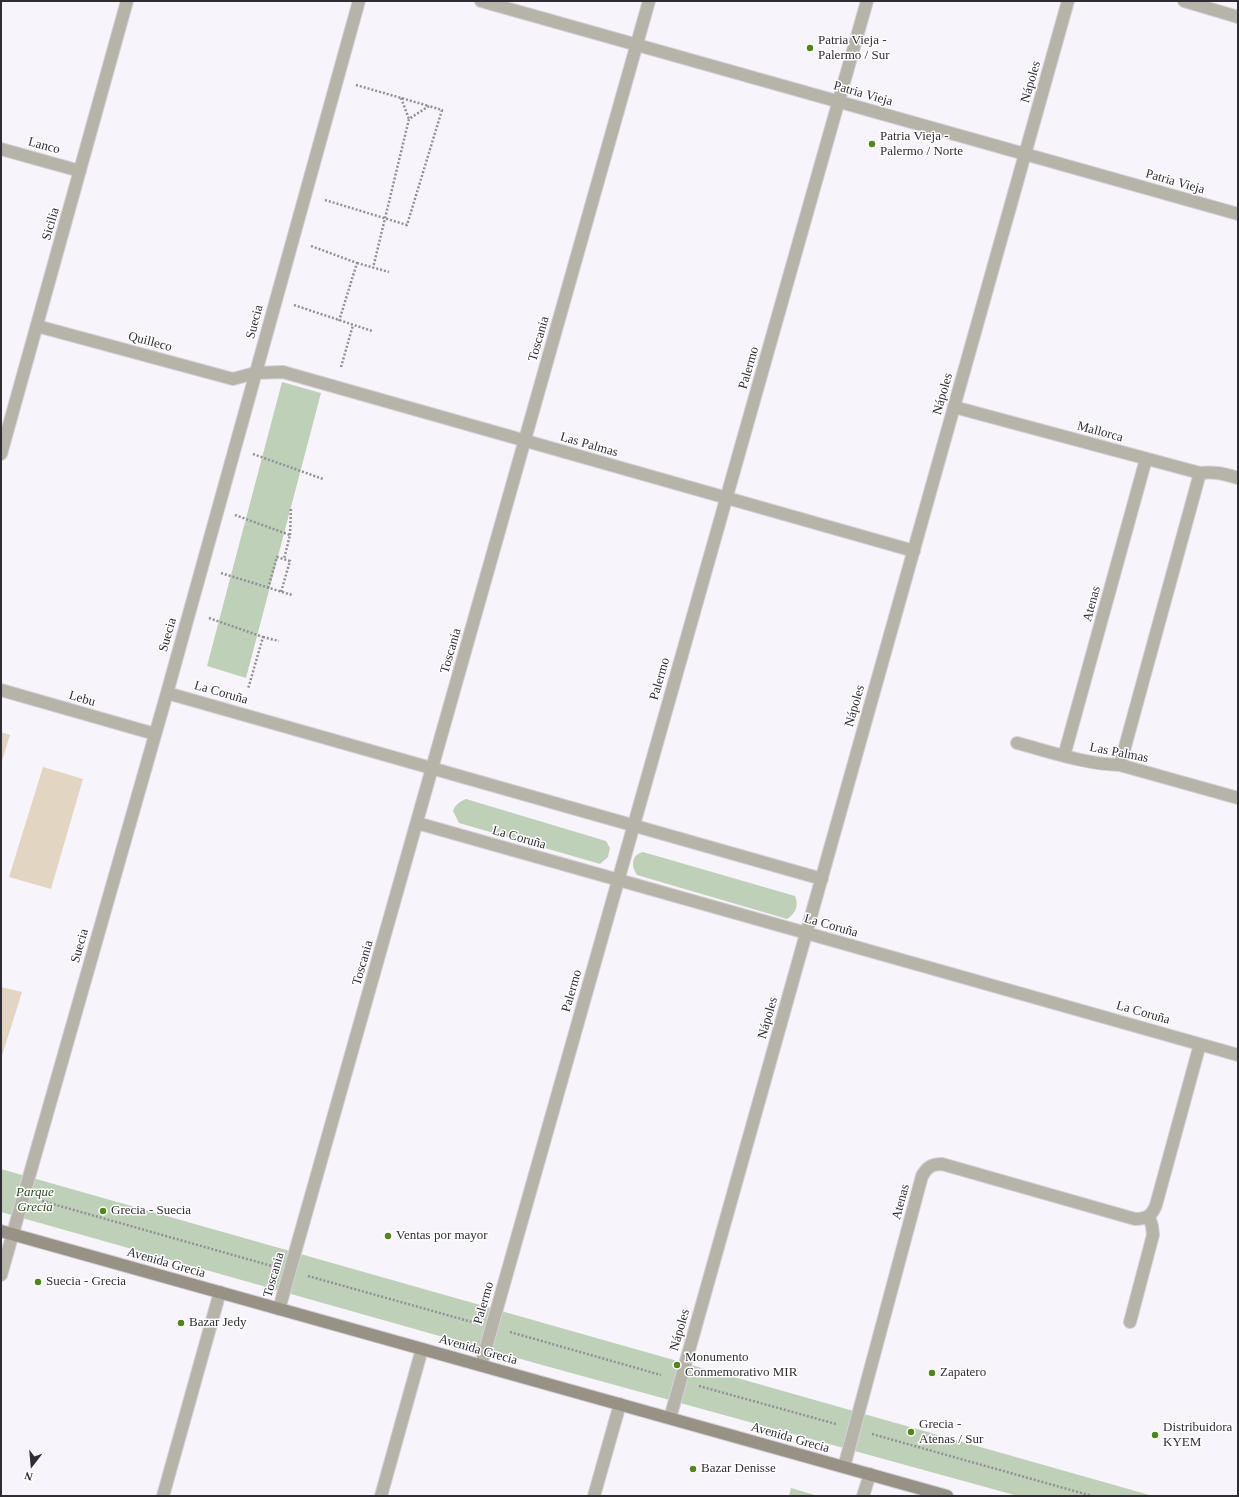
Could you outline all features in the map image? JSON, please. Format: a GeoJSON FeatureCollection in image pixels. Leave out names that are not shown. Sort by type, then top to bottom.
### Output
{"type":"FeatureCollection","features":[{"type":"Feature","properties":{"kind":"main road","name":"Avenida Grecia"},"geometry":{"type":"LineString","coordinates":[[7,1233],[947,1496]]}},
{"type":"Feature","properties":{"kind":"street","name":"Sicilia"},"geometry":{"type":"LineString","coordinates":[[1,454],[127,1]]}},
{"type":"Feature","properties":{"kind":"street","name":"Suecia"},"geometry":{"type":"LineString","coordinates":[[1,1275],[7,1233],[23,1196],[167,693],[359,1]]}},
{"type":"Feature","properties":{"kind":"street","name":"Patria Vieja"},"geometry":{"type":"LineString","coordinates":[[481,1],[1238,214]]}},
{"type":"Feature","properties":{"kind":"street","name":"Toscania"},"geometry":{"type":"LineString","coordinates":[[279,1309],[649,1]]}},
{"type":"Feature","properties":{"kind":"street","name":"Palermo"},"geometry":{"type":"LineString","coordinates":[[481,1366],[867,1]]}},
{"type":"Feature","properties":{"kind":"street","name":"Nápoles"},"geometry":{"type":"LineString","coordinates":[[670,1418],[1068,1]]}},
{"type":"Feature","properties":{"kind":"street"},"geometry":{"type":"LineString","coordinates":[[1184,1],[1238,17]]}},
{"type":"Feature","properties":{"kind":"street","name":"Lanco"},"geometry":{"type":"LineString","coordinates":[[1,149],[80,170]]}},
{"type":"Feature","properties":{"kind":"street","name":"Quilleco"},"geometry":{"type":"LineString","coordinates":[[37,326],[233,379],[255,373]]}},
{"type":"Feature","properties":{"kind":"street","name":"Las Palmas"},"geometry":{"type":"LineString","coordinates":[[255,373],[283,372],[525,442],[914,551]]}},
{"type":"Feature","properties":{"kind":"street","name":"Mallorca"},"geometry":{"type":"LineString","coordinates":[[954,407],[1200,473],[1214,472],[1238,478]]}},
{"type":"Feature","properties":{"kind":"street","name":"Atenas"},"geometry":{"type":"LineString","coordinates":[[1064,756],[1146,459]]}},
{"type":"Feature","properties":{"kind":"street"},"geometry":{"type":"LineString","coordinates":[[1120,765],[1200,473]]}},
{"type":"Feature","properties":{"kind":"street","name":"Lebu"},"geometry":{"type":"LineString","coordinates":[[1,690],[155,734]]}},
{"type":"Feature","properties":{"kind":"street","name":"La Coruña"},"geometry":{"type":"LineString","coordinates":[[167,693],[822,878]]}},
{"type":"Feature","properties":{"kind":"street","name":"Las Palmas"},"geometry":{"type":"LineString","coordinates":[[1017,743],[1064,756],[1104,764],[1120,765],[1238,798]]}},
{"type":"Feature","properties":{"kind":"street","name":"La Coruña"},"geometry":{"type":"LineString","coordinates":[[416,823],[1238,1055]]}},
{"type":"Feature","properties":{"kind":"street"},"geometry":{"type":"LineString","coordinates":[[1130,1322],[1153,1235],[1149,1217],[1154,1212],[1200,1044]]}},
{"type":"Feature","properties":{"kind":"street","name":"Atenas"},"geometry":{"type":"LineString","coordinates":[[844,1467],[922,1176],[925,1170],[930,1166],[942,1164],[1135,1219],[1149,1217]]}},
{"type":"Feature","properties":{"kind":"street"},"geometry":{"type":"LineString","coordinates":[[163,1496],[220,1292]]}},
{"type":"Feature","properties":{"kind":"street"},"geometry":{"type":"LineString","coordinates":[[380,1496],[422,1349]]}},
{"type":"Feature","properties":{"kind":"street"},"geometry":{"type":"LineString","coordinates":[[594,1496],[620,1404]]}},
{"type":"Feature","properties":{"kind":"street"},"geometry":{"type":"LineString","coordinates":[[863,1496],[870,1474]]}},
{"type":"Feature","properties":{"kind":"path"},"geometry":{"type":"LineString","coordinates":[[305,194],[407,225],[442,110],[337,79]]}},
{"type":"Feature","properties":{"kind":"path"},"geometry":{"type":"LineString","coordinates":[[373,268],[409,119],[401,98]]}},
{"type":"Feature","properties":{"kind":"path"},"geometry":{"type":"LineString","coordinates":[[409,119],[429,106]]}},
{"type":"Feature","properties":{"kind":"path"},"geometry":{"type":"LineString","coordinates":[[293,239],[357,263],[389,272]]}},
{"type":"Feature","properties":{"kind":"path"},"geometry":{"type":"LineString","coordinates":[[339,321],[357,263]]}},
{"type":"Feature","properties":{"kind":"path"},"geometry":{"type":"LineString","coordinates":[[276,299],[372,332]]}},
{"type":"Feature","properties":{"kind":"path"},"geometry":{"type":"LineString","coordinates":[[335,387],[353,325]]}},
{"type":"Feature","properties":{"kind":"path"},"geometry":{"type":"LineString","coordinates":[[235,448],[323,479]]}},
{"type":"Feature","properties":{"kind":"path"},"geometry":{"type":"LineString","coordinates":[[284,559],[290,535],[291,508]]}},
{"type":"Feature","properties":{"kind":"path"},"geometry":{"type":"LineString","coordinates":[[218,509],[290,535]]}},
{"type":"Feature","properties":{"kind":"path"},"geometry":{"type":"LineString","coordinates":[[268,588],[277,557],[284,559],[290,561],[281,592]]}},
{"type":"Feature","properties":{"kind":"path"},"geometry":{"type":"LineString","coordinates":[[202,566],[292,595]]}},
{"type":"Feature","properties":{"kind":"path"},"geometry":{"type":"LineString","coordinates":[[189,611],[263,637],[279,641]]}},
{"type":"Feature","properties":{"kind":"path"},"geometry":{"type":"LineString","coordinates":[[248,689],[263,637]]}},
{"type":"Feature","properties":{"kind":"path"},"geometry":{"type":"LineString","coordinates":[[23,1196],[1092,1496]]}},
{"type":"Feature","properties":{"kind":"green space"},"geometry":{"type":"Polygon","coordinates":[[[282,382],[321,393],[246,678],[207,666],[282,382]]]}},
{"type":"Feature","properties":{"kind":"green space"},"geometry":{"type":"Polygon","coordinates":[[[466,799],[606,841],[610,848],[608,857],[600,864],[459,823],[453,811],[461,801],[466,799]]]}},
{"type":"Feature","properties":{"kind":"green space"},"geometry":{"type":"Polygon","coordinates":[[[643,852],[795,896],[797,903],[796,909],[787,919],[637,875],[633,861],[639,853],[643,852]]]}},
{"type":"Feature","properties":{"kind":"green space","name":"Parque Grecia"},"geometry":{"type":"Polygon","coordinates":[[[1,1169],[1153,1496],[1018,1496],[535,1363],[1,1212],[1,1169]]]}},
{"type":"Feature","properties":{"kind":"green space"},"geometry":{"type":"Polygon","coordinates":[[[791,1488],[818,1496],[789,1496],[791,1488]]]}},
{"type":"Feature","properties":{"kind":"building"},"geometry":{"type":"Polygon","coordinates":[[[1,732],[10,735],[1,764],[1,732]]]}},
{"type":"Feature","properties":{"kind":"building"},"geometry":{"type":"Polygon","coordinates":[[[43,767],[83,779],[51,889],[9,877],[43,767]]]}},
{"type":"Feature","properties":{"kind":"building"},"geometry":{"type":"Polygon","coordinates":[[[1,987],[22,992],[1,1059],[1,987]]]}},
{"type":"Feature","properties":{"kind":"place","name":"Patria Vieja - Palermo / Sur"},"geometry":{"type":"Point","coordinates":[810,48]}},
{"type":"Feature","properties":{"kind":"place","name":"Patria Vieja - Palermo / Norte"},"geometry":{"type":"Point","coordinates":[872,144]}},
{"type":"Feature","properties":{"kind":"place","name":"Grecia - Suecia"},"geometry":{"type":"Point","coordinates":[103,1211]}},
{"type":"Feature","properties":{"kind":"place","name":"Ventas por mayor"},"geometry":{"type":"Point","coordinates":[388,1236]}},
{"type":"Feature","properties":{"kind":"place","name":"Suecia - Grecia"},"geometry":{"type":"Point","coordinates":[38,1282]}},
{"type":"Feature","properties":{"kind":"place","name":"Bazar Jedy"},"geometry":{"type":"Point","coordinates":[181,1323]}},
{"type":"Feature","properties":{"kind":"place","name":"Monumento Conmemorativo MIR"},"geometry":{"type":"Point","coordinates":[677,1365]}},
{"type":"Feature","properties":{"kind":"place","name":"Zapatero"},"geometry":{"type":"Point","coordinates":[932,1373]}},
{"type":"Feature","properties":{"kind":"place","name":"Grecia - Atenas / Sur"},"geometry":{"type":"Point","coordinates":[911,1432]}},
{"type":"Feature","properties":{"kind":"place","name":"Distribuidora KYEM"},"geometry":{"type":"Point","coordinates":[1155,1435]}},
{"type":"Feature","properties":{"kind":"place","name":"Bazar Denisse"},"geometry":{"type":"Point","coordinates":[693,1469]}}]}
